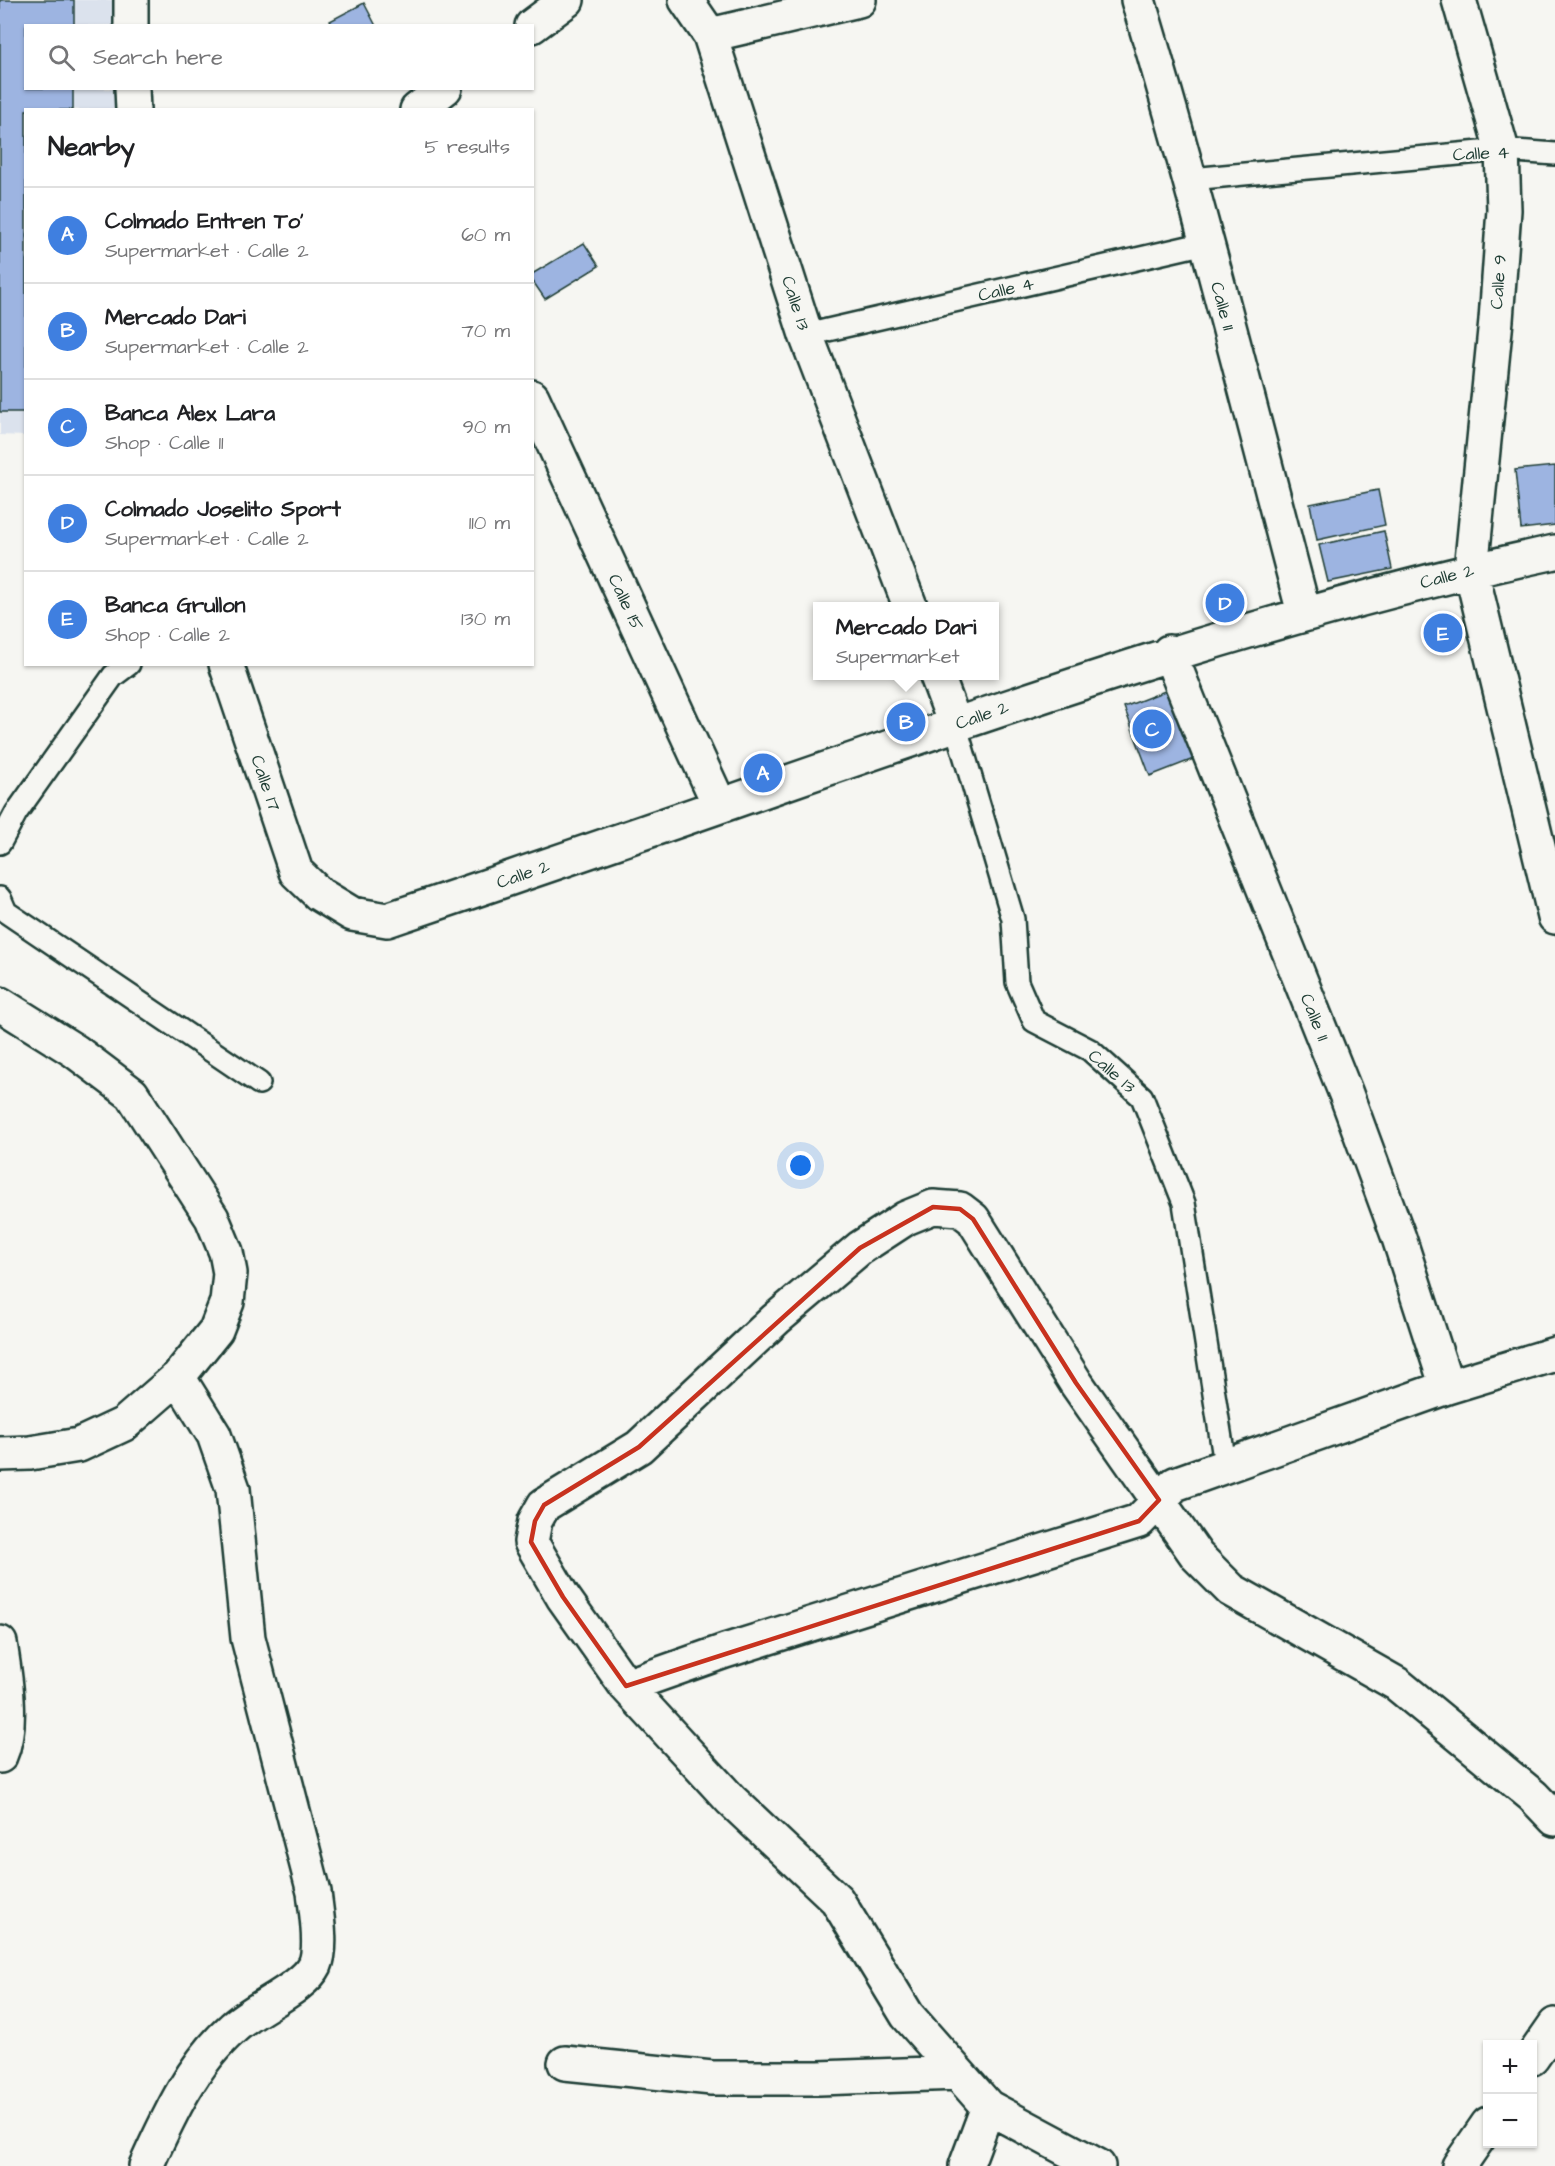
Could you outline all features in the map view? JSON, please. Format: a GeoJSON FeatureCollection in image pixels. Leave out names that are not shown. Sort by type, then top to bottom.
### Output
{"type":"FeatureCollection","features":[{"type":"Feature","properties":{"kind":"street"},"geometry":{"type":"LineString","coordinates":[[131,0],[131,24]]}},
{"type":"Feature","properties":{"kind":"street"},"geometry":{"type":"LineString","coordinates":[[534,25],[567,0]]}},
{"type":"Feature","properties":{"kind":"street","name":"Calle 13"},"geometry":{"type":"LineString","coordinates":[[686,0],[710,35],[806,335],[908,602]]}},
{"type":"Feature","properties":{"kind":"street"},"geometry":{"type":"LineString","coordinates":[[710,35],[859,0]]}},
{"type":"Feature","properties":{"kind":"street","name":"Calle 11"},"geometry":{"type":"LineString","coordinates":[[1138,0],[1191,179],[1304,613]]}},
{"type":"Feature","properties":{"kind":"street","name":"Calle 9"},"geometry":{"type":"LineString","coordinates":[[1459,0],[1502,150],[1504,210],[1496,320],[1471,570],[1555,917]]}},
{"type":"Feature","properties":{"kind":"street"},"geometry":{"type":"LineString","coordinates":[[132,90],[133,108]]}},
{"type":"Feature","properties":{"kind":"street"},"geometry":{"type":"LineString","coordinates":[[420,108],[443,90]]}},
{"type":"Feature","properties":{"kind":"street","name":"Calle 15"},"geometry":{"type":"LineString","coordinates":[[534,402],[720,806]]}},
{"type":"Feature","properties":{"kind":"street","name":"Calle 2"},"geometry":{"type":"LineString","coordinates":[[319,894],[352,914],[387,921],[1169,652],[1304,613],[1471,570],[1555,552]]}},
{"type":"Feature","properties":{"kind":"street","name":"Calle 11"},"geometry":{"type":"LineString","coordinates":[[1169,652],[1346,1094],[1399,1238],[1447,1387]]}},
{"type":"Feature","properties":{"kind":"street","name":"Calle 17"},"geometry":{"type":"LineString","coordinates":[[227,666],[296,872],[319,894]]}},
{"type":"Feature","properties":{"kind":"street","name":"Calle 13"},"geometry":{"type":"LineString","coordinates":[[939,680],[955,724]]}},
{"type":"Feature","properties":{"kind":"street"},"geometry":{"type":"LineString","coordinates":[[0,1004],[75,1051],[132,1094],[212,1218],[226,1252],[230,1273],[227,1302],[216,1330],[178,1377],[124,1425],[78,1445],[30,1453],[0,1454]]}},
{"type":"Feature","properties":{"kind":"street"},"geometry":{"type":"LineString","coordinates":[[1098,2166],[988,2107],[907,2015],[837,1900],[731,1800],[626,1686],[562,1597],[531,1542],[535,1521],[544,1505],[639,1447],[776,1319],[860,1248],[906,1218],[933,1207],[960,1209],[973,1219],[1076,1383],[1197,1557],[1231,1590],[1397,1684],[1533,1796],[1555,1819]]}},
{"type":"Feature","properties":{"kind":"street"},"geometry":{"type":"LineString","coordinates":[[626,1686],[724,1651],[1139,1521],[1175,1484],[1225,1464],[1447,1387],[1555,1354]]}},
{"type":"Feature","properties":{"kind":"street"},"geometry":{"type":"LineString","coordinates":[[146,2166],[166,2122],[207,2054],[233,2028],[263,2004],[302,1983],[315,1964],[318,1932],[314,1892],[248,1638],[233,1489],[214,1436],[178,1377]]}},
{"type":"Feature","properties":{"kind":"street"},"geometry":{"type":"LineString","coordinates":[[0,1643],[7,1693],[4,1746],[0,1756]]}},
{"type":"Feature","properties":{"kind":"street"},"geometry":{"type":"LineString","coordinates":[[1537,2052],[1555,2025]]}},
{"type":"Feature","properties":{"kind":"street"},"geometry":{"type":"LineString","coordinates":[[565,2063],[712,2078],[819,2078],[958,2073]]}},
{"type":"Feature","properties":{"kind":"street"},"geometry":{"type":"LineString","coordinates":[[966,2166],[988,2107]]}},
{"type":"Feature","properties":{"kind":"street"},"geometry":{"type":"LineString","coordinates":[[1459,2166],[1483,2131]]}},
{"type":"Feature","properties":{"kind":"lane","name":"Calle 4"},"geometry":{"type":"LineString","coordinates":[[1191,179],[1502,150],[1555,154]]}},
{"type":"Feature","properties":{"kind":"lane","name":"Calle 4"},"geometry":{"type":"LineString","coordinates":[[806,335],[1206,243]]}},
{"type":"Feature","properties":{"kind":"lane"},"geometry":{"type":"LineString","coordinates":[[0,843],[16,813],[113,676],[126,666]]}},
{"type":"Feature","properties":{"kind":"lane","name":"Calle 13"},"geometry":{"type":"LineString","coordinates":[[955,724],[1013,919],[1017,982],[1034,1021],[1090,1050],[1142,1097],[1184,1203],[1225,1464]]}},
{"type":"Feature","properties":{"kind":"lane"},"geometry":{"type":"LineString","coordinates":[[0,898],[6,912],[259,1083]]}},
{"type":"Feature","properties":{"kind":"highlighted area"},"geometry":{"type":"Polygon","coordinates":[[[933,1207],[960,1209],[973,1219],[1076,1383],[1159,1500],[1139,1521],[626,1686],[563,1597],[531,1542],[535,1521],[544,1505],[639,1447],[860,1248],[933,1207]]]}},
{"type":"Feature","properties":{"kind":"shaded area"},"geometry":{"type":"Polygon","coordinates":[[[0,0],[133,0],[132,24],[24,24],[24,90],[132,90],[131,108],[24,108],[24,436],[0,435],[0,0]]]}},
{"type":"Feature","properties":{"kind":"building"},"geometry":{"type":"Polygon","coordinates":[[[0,0],[74,0],[74,24],[24,24],[24,90],[73,90],[73,108],[24,108],[24,412],[0,412],[0,0]]]}},
{"type":"Feature","properties":{"kind":"building"},"geometry":{"type":"Polygon","coordinates":[[[364,3],[375,24],[332,24],[330,21],[364,3]]]}},
{"type":"Feature","properties":{"kind":"building"},"geometry":{"type":"Polygon","coordinates":[[[584,243],[599,266],[545,299],[534,283],[534,273],[584,243]]]}},
{"type":"Feature","properties":{"kind":"building"},"geometry":{"type":"Polygon","coordinates":[[[1555,466],[1555,525],[1521,529],[1515,470],[1555,466]]]}},
{"type":"Feature","properties":{"kind":"building"},"geometry":{"type":"Polygon","coordinates":[[[1378,490],[1385,525],[1317,540],[1310,504],[1378,490]]]}},
{"type":"Feature","properties":{"kind":"building"},"geometry":{"type":"Polygon","coordinates":[[[1384,531],[1392,569],[1328,582],[1319,545],[1384,531]]]}},
{"type":"Feature","properties":{"kind":"building"},"geometry":{"type":"Polygon","coordinates":[[[1170,689],[1196,758],[1150,776],[1124,707],[1170,689]]]}},
{"type":"Feature","properties":{"kind":"place","name":"Colmado Joselito Sport"},"geometry":{"type":"Point","coordinates":[1225,603]}},
{"type":"Feature","properties":{"kind":"place","name":"Banca Grullon"},"geometry":{"type":"Point","coordinates":[1443,633]}},
{"type":"Feature","properties":{"kind":"place","name":"Mercado Dari"},"geometry":{"type":"Point","coordinates":[906,722]}},
{"type":"Feature","properties":{"kind":"place","name":"Banca Alex Lara"},"geometry":{"type":"Point","coordinates":[1152,729]}},
{"type":"Feature","properties":{"kind":"place","name":"Colmado Entren To'"},"geometry":{"type":"Point","coordinates":[763,773]}}]}
